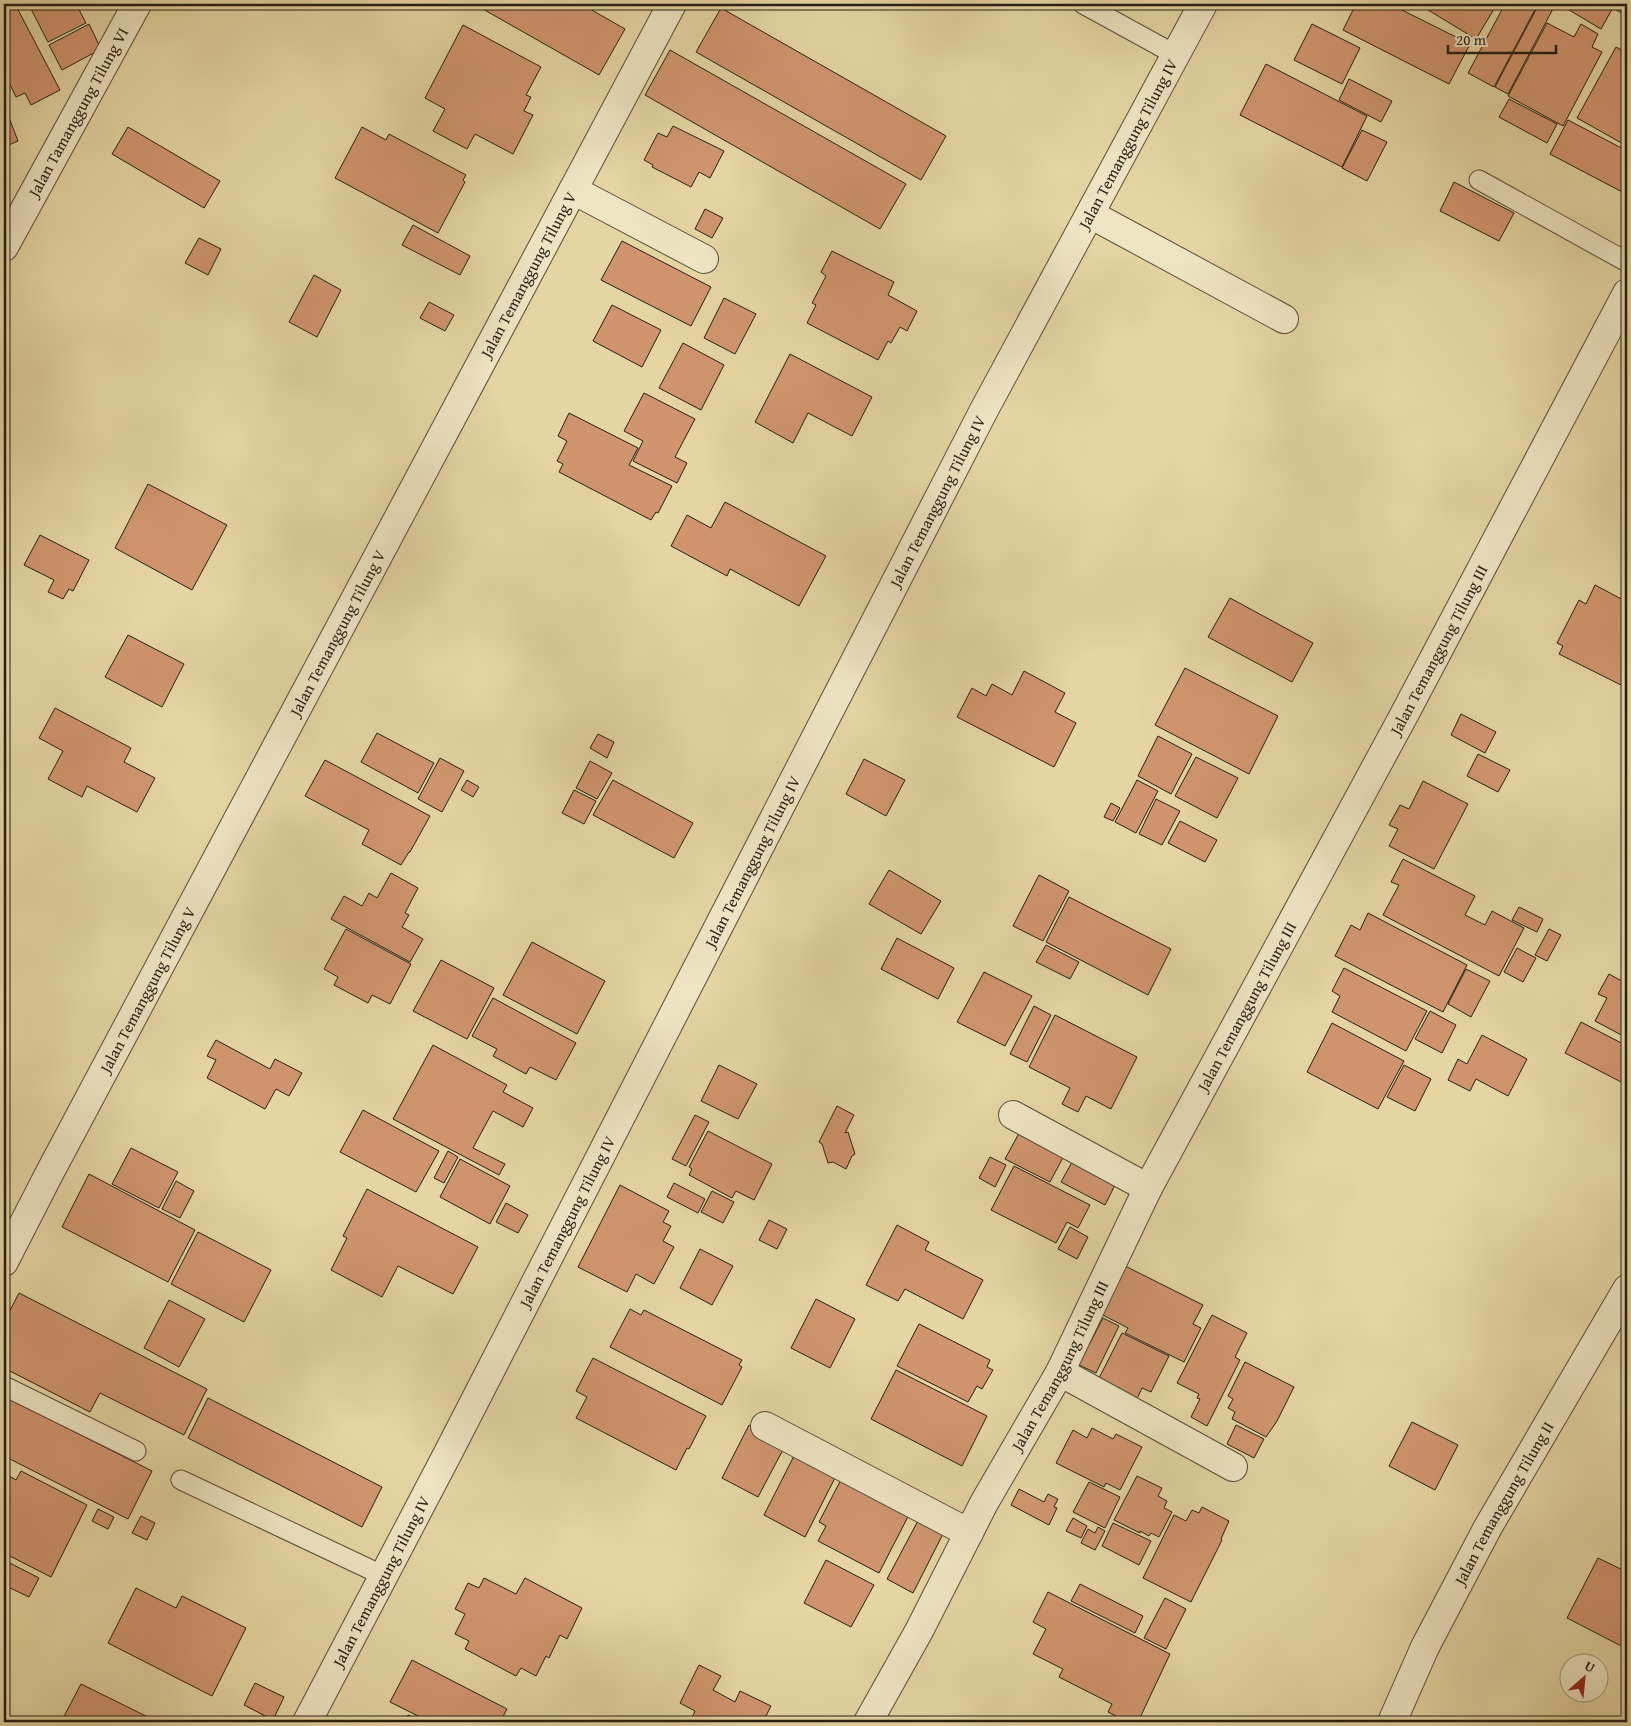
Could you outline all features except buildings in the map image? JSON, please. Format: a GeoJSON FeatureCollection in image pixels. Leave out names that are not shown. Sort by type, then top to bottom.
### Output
{"type":"FeatureCollection","features":[{"type":"Feature","properties":{"kind":"street","name":"Jalan Tamanggung Tilung VI"},"geometry":{"type":"LineString","coordinates":[[4,247],[137,4]]}},
{"type":"Feature","properties":{"kind":"street","name":"Jalan Temanggung Tilung V"},"geometry":{"type":"LineString","coordinates":[[4,1262],[58,1157],[672,4]]}},
{"type":"Feature","properties":{"kind":"street","name":"Jalan Temanggung Tilung IV"},"geometry":{"type":"LineString","coordinates":[[307,1722],[984,410],[1203,4]]}},
{"type":"Feature","properties":{"kind":"street"},"geometry":{"type":"LineString","coordinates":[[573,190],[704,259]]}},
{"type":"Feature","properties":{"kind":"street"},"geometry":{"type":"LineString","coordinates":[[1090,214],[1284,319]]}},
{"type":"Feature","properties":{"kind":"street","name":"Jalan Temanggung Tilung III"},"geometry":{"type":"LineString","coordinates":[[868,1722],[919,1631],[984,1503],[1060,1372],[1148,1188],[1404,715],[1627,292]]}},
{"type":"Feature","properties":{"kind":"street"},"geometry":{"type":"LineString","coordinates":[[1013,1114],[1148,1188]]}},
{"type":"Feature","properties":{"kind":"street","name":"Jalan Temanggung Tilung II"},"geometry":{"type":"LineString","coordinates":[[1392,1722],[1425,1647],[1488,1527],[1627,1289]]}},
{"type":"Feature","properties":{"kind":"street"},"geometry":{"type":"LineString","coordinates":[[1060,1372],[1234,1467]]}},
{"type":"Feature","properties":{"kind":"street"},"geometry":{"type":"LineString","coordinates":[[765,1426],[969,1533]]}},
{"type":"Feature","properties":{"kind":"lane"},"geometry":{"type":"LineString","coordinates":[[1083,4],[1176,55]]}},
{"type":"Feature","properties":{"kind":"lane"},"geometry":{"type":"LineString","coordinates":[[1479,180],[1627,262]]}},
{"type":"Feature","properties":{"kind":"lane"},"geometry":{"type":"LineString","coordinates":[[4,1386],[136,1451]]}},
{"type":"Feature","properties":{"kind":"lane"},"geometry":{"type":"LineString","coordinates":[[181,1480],[384,1576]]}},
{"type":"Feature","properties":{"kind":"waterway"},"geometry":{"type":"LineString","coordinates":[[1616,4],[1627,11]]}}]}
